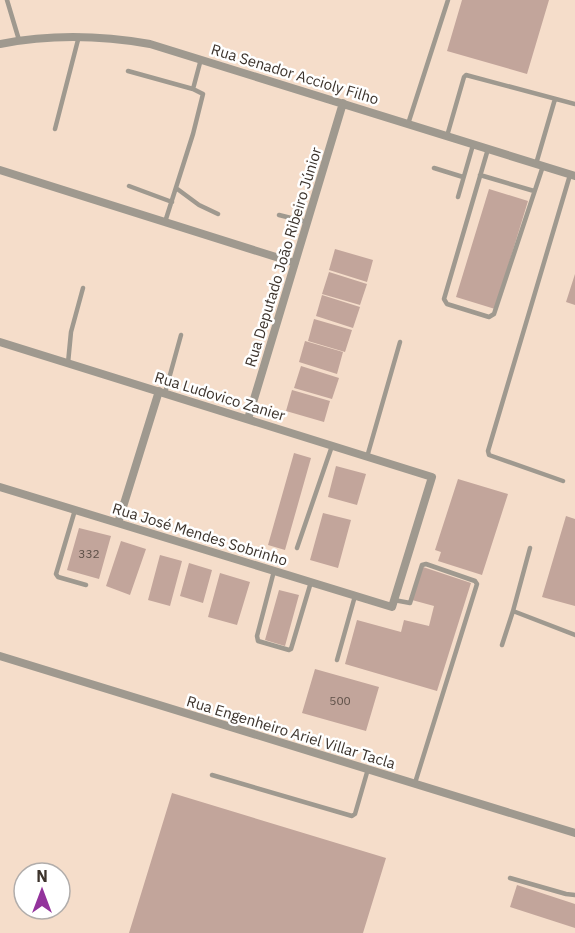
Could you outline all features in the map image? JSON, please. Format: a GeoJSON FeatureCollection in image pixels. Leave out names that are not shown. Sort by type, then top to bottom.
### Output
{"type":"FeatureCollection","features":[{"type":"Feature","properties":{"kind":"street","name":"Rua Senador Accioly Filho"},"geometry":{"type":"LineString","coordinates":[[0,44],[19,40],[79,36],[150,44],[573,176]]}},
{"type":"Feature","properties":{"kind":"street","name":"Rua Deputado João Ribeiro Júnior"},"geometry":{"type":"LineString","coordinates":[[248,419],[343,104]]}},
{"type":"Feature","properties":{"kind":"street"},"geometry":{"type":"LineString","coordinates":[[0,171],[295,263]]}},
{"type":"Feature","properties":{"kind":"street","name":"Rua Ludovico Zanier"},"geometry":{"type":"LineString","coordinates":[[0,342],[432,477],[393,604]]}},
{"type":"Feature","properties":{"kind":"street"},"geometry":{"type":"LineString","coordinates":[[118,523],[162,392]]}},
{"type":"Feature","properties":{"kind":"street","name":"Rua José Mendes Sobrinho"},"geometry":{"type":"LineString","coordinates":[[0,487],[356,596],[393,604]]}},
{"type":"Feature","properties":{"kind":"street","name":"Rua Engenheiro Ariel Villar Tacla"},"geometry":{"type":"LineString","coordinates":[[0,656],[575,833]]}},
{"type":"Feature","properties":{"kind":"lane"},"geometry":{"type":"LineString","coordinates":[[7,0],[19,40]]}},
{"type":"Feature","properties":{"kind":"lane"},"geometry":{"type":"LineString","coordinates":[[408,124],[448,0]]}},
{"type":"Feature","properties":{"kind":"lane"},"geometry":{"type":"LineString","coordinates":[[55,129],[79,36]]}},
{"type":"Feature","properties":{"kind":"lane"},"geometry":{"type":"LineString","coordinates":[[193,89],[201,59]]}},
{"type":"Feature","properties":{"kind":"lane"},"geometry":{"type":"LineString","coordinates":[[128,71],[193,89],[203,94],[165,222]]}},
{"type":"Feature","properties":{"kind":"lane"},"geometry":{"type":"LineString","coordinates":[[447,136],[465,76],[575,104]]}},
{"type":"Feature","properties":{"kind":"lane"},"geometry":{"type":"LineString","coordinates":[[488,149],[444,299],[447,304],[489,317],[494,314],[534,191],[555,99]]}},
{"type":"Feature","properties":{"kind":"lane"},"geometry":{"type":"LineString","coordinates":[[458,197],[473,144]]}},
{"type":"Feature","properties":{"kind":"lane"},"geometry":{"type":"LineString","coordinates":[[434,168],[464,177]]}},
{"type":"Feature","properties":{"kind":"lane"},"geometry":{"type":"LineString","coordinates":[[480,175],[534,191]]}},
{"type":"Feature","properties":{"kind":"lane"},"geometry":{"type":"LineString","coordinates":[[562,481],[489,455],[488,451],[573,176]]}},
{"type":"Feature","properties":{"kind":"lane"},"geometry":{"type":"LineString","coordinates":[[129,186],[172,202]]}},
{"type":"Feature","properties":{"kind":"lane"},"geometry":{"type":"LineString","coordinates":[[176,188],[199,205],[218,214]]}},
{"type":"Feature","properties":{"kind":"lane"},"geometry":{"type":"LineString","coordinates":[[279,215],[308,222]]}},
{"type":"Feature","properties":{"kind":"lane"},"geometry":{"type":"LineString","coordinates":[[68,363],[71,332],[83,288]]}},
{"type":"Feature","properties":{"kind":"lane"},"geometry":{"type":"LineString","coordinates":[[162,392],[181,335]]}},
{"type":"Feature","properties":{"kind":"lane"},"geometry":{"type":"LineString","coordinates":[[368,457],[400,342]]}},
{"type":"Feature","properties":{"kind":"lane"},"geometry":{"type":"LineString","coordinates":[[297,548],[332,446]]}},
{"type":"Feature","properties":{"kind":"lane"},"geometry":{"type":"LineString","coordinates":[[75,510],[56,574],[58,577],[86,585]]}},
{"type":"Feature","properties":{"kind":"lane"},"geometry":{"type":"LineString","coordinates":[[502,645],[530,548]]}},
{"type":"Feature","properties":{"kind":"lane"},"geometry":{"type":"LineString","coordinates":[[393,604],[410,603],[423,565],[426,564],[475,581],[477,584],[415,784]]}},
{"type":"Feature","properties":{"kind":"lane"},"geometry":{"type":"LineString","coordinates":[[274,571],[257,636],[258,641],[291,649],[311,582]]}},
{"type":"Feature","properties":{"kind":"lane"},"geometry":{"type":"LineString","coordinates":[[337,660],[356,596]]}},
{"type":"Feature","properties":{"kind":"lane"},"geometry":{"type":"LineString","coordinates":[[513,611],[575,635]]}},
{"type":"Feature","properties":{"kind":"lane"},"geometry":{"type":"LineString","coordinates":[[212,775],[352,816],[355,814],[368,769]]}},
{"type":"Feature","properties":{"kind":"lane"},"geometry":{"type":"LineString","coordinates":[[510,878],[575,895]]}},
{"type":"Feature","properties":{"kind":"building"},"geometry":{"type":"Polygon","coordinates":[[[462,0],[549,0],[527,74],[447,51],[462,0]]]}},
{"type":"Feature","properties":{"kind":"building"},"geometry":{"type":"Polygon","coordinates":[[[489,189],[528,201],[495,309],[456,297],[489,189]]]}},
{"type":"Feature","properties":{"kind":"building"},"geometry":{"type":"Polygon","coordinates":[[[335,249],[373,260],[367,282],[329,270],[335,249]]]}},
{"type":"Feature","properties":{"kind":"building"},"geometry":{"type":"Polygon","coordinates":[[[329,272],[367,284],[360,305],[322,294],[329,272]]]}},
{"type":"Feature","properties":{"kind":"building"},"geometry":{"type":"Polygon","coordinates":[[[575,274],[575,305],[566,302],[575,274]]]}},
{"type":"Feature","properties":{"kind":"building"},"geometry":{"type":"Polygon","coordinates":[[[322,295],[360,307],[353,328],[316,316],[322,295]]]}},
{"type":"Feature","properties":{"kind":"building"},"geometry":{"type":"Polygon","coordinates":[[[314,319],[352,330],[345,352],[308,341],[314,319]]]}},
{"type":"Feature","properties":{"kind":"building"},"geometry":{"type":"Polygon","coordinates":[[[305,341],[343,352],[337,374],[299,362],[305,341]]]}},
{"type":"Feature","properties":{"kind":"building"},"geometry":{"type":"Polygon","coordinates":[[[301,366],[339,378],[332,399],[294,388],[301,366]]]}},
{"type":"Feature","properties":{"kind":"building"},"geometry":{"type":"Polygon","coordinates":[[[292,390],[330,401],[324,422],[286,411],[292,390]]]}},
{"type":"Feature","properties":{"kind":"building"},"geometry":{"type":"Polygon","coordinates":[[[294,453],[311,458],[285,550],[268,545],[294,453]]]}},
{"type":"Feature","properties":{"kind":"building"},"geometry":{"type":"Polygon","coordinates":[[[336,466],[366,474],[357,505],[328,497],[336,466]]]}},
{"type":"Feature","properties":{"kind":"building"},"geometry":{"type":"Polygon","coordinates":[[[458,479],[508,494],[482,575],[438,561],[441,552],[435,550],[458,479]]]}},
{"type":"Feature","properties":{"kind":"building"},"geometry":{"type":"Polygon","coordinates":[[[323,513],[351,520],[338,568],[310,560],[323,513]]]}},
{"type":"Feature","properties":{"kind":"building"},"geometry":{"type":"Polygon","coordinates":[[[566,516],[575,519],[575,606],[542,597],[566,516]]]}},
{"type":"Feature","properties":{"kind":"building"},"geometry":{"type":"Polygon","coordinates":[[[79,528],[111,536],[99,579],[67,570],[79,528]]]}},
{"type":"Feature","properties":{"kind":"building"},"geometry":{"type":"Polygon","coordinates":[[[121,541],[146,549],[130,595],[106,586],[121,541]]]}},
{"type":"Feature","properties":{"kind":"building"},"geometry":{"type":"Polygon","coordinates":[[[160,555],[182,561],[170,606],[148,600],[160,555]]]}},
{"type":"Feature","properties":{"kind":"building"},"geometry":{"type":"Polygon","coordinates":[[[189,563],[212,570],[203,603],[180,596],[189,563]]]}},
{"type":"Feature","properties":{"kind":"building"},"geometry":{"type":"Polygon","coordinates":[[[423,567],[471,583],[437,691],[345,664],[357,620],[401,632],[404,620],[429,626],[434,606],[412,600],[423,567]]]}},
{"type":"Feature","properties":{"kind":"building"},"geometry":{"type":"Polygon","coordinates":[[[220,573],[250,582],[237,625],[208,617],[220,573]]]}},
{"type":"Feature","properties":{"kind":"building"},"geometry":{"type":"Polygon","coordinates":[[[279,590],[299,595],[285,646],[265,640],[279,590]]]}},
{"type":"Feature","properties":{"kind":"building"},"geometry":{"type":"Polygon","coordinates":[[[315,669],[379,687],[366,731],[302,713],[315,669]]]}},
{"type":"Feature","properties":{"kind":"building"},"geometry":{"type":"Polygon","coordinates":[[[172,793],[386,858],[363,933],[129,933],[172,793]]]}},
{"type":"Feature","properties":{"kind":"building"},"geometry":{"type":"Polygon","coordinates":[[[517,885],[575,904],[575,928],[510,907],[517,885]]]}}]}
